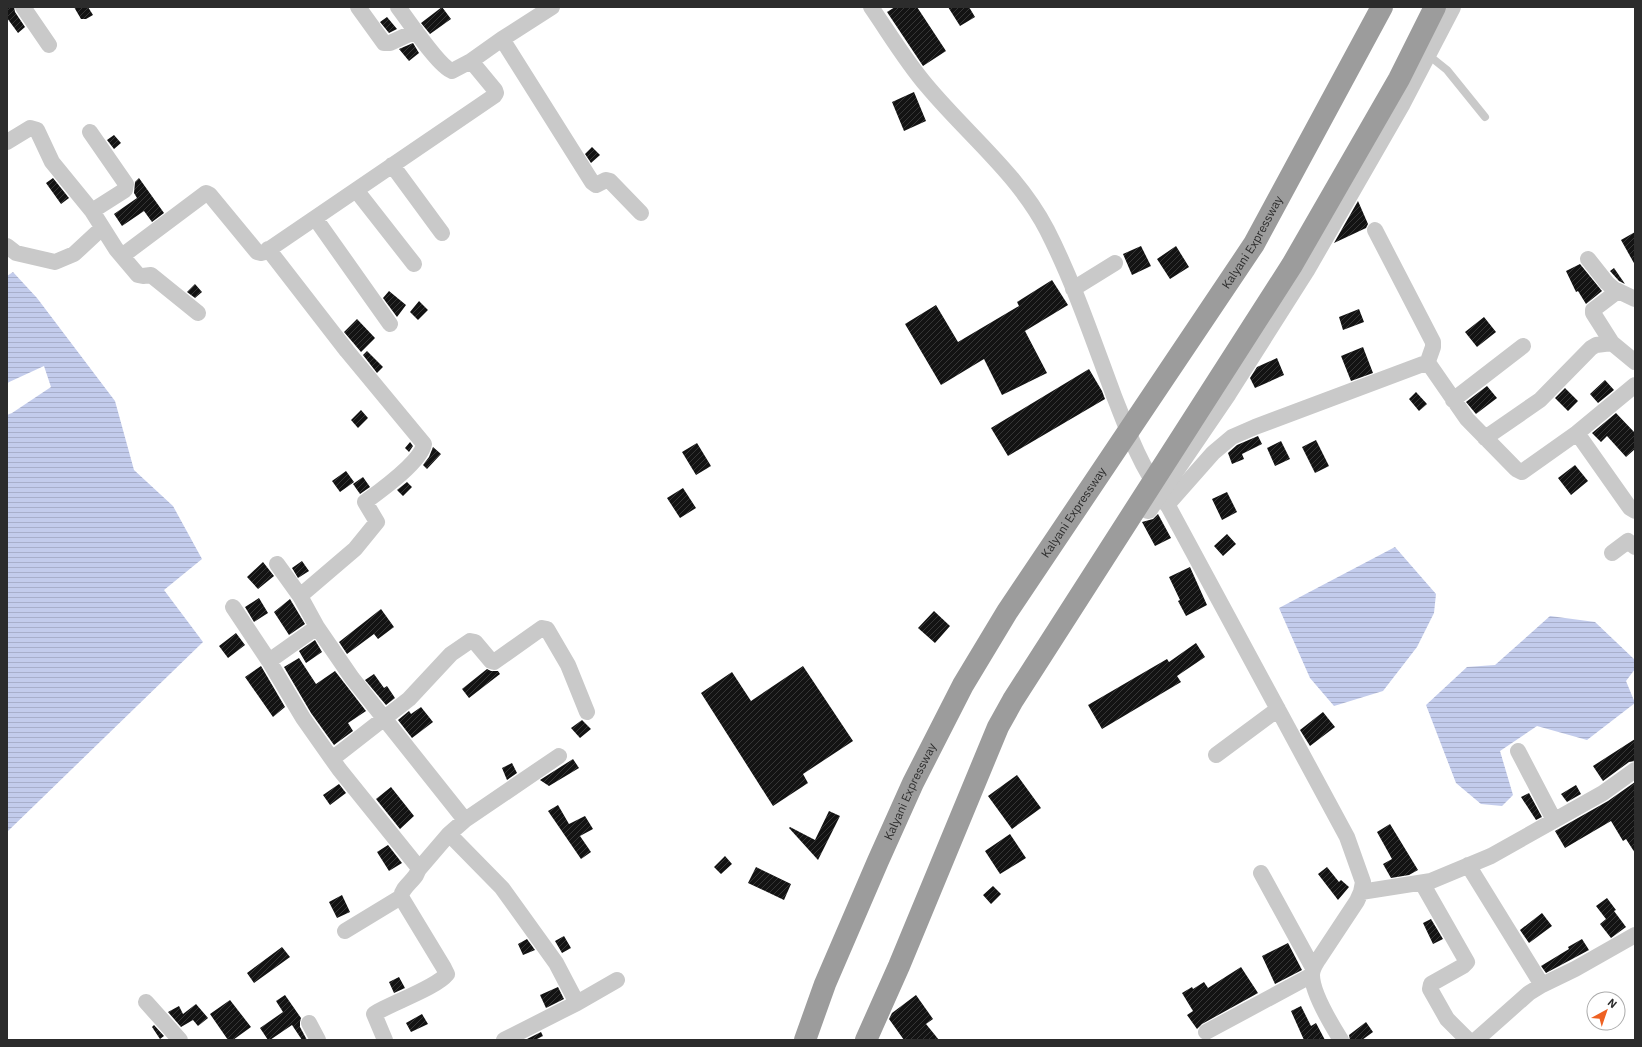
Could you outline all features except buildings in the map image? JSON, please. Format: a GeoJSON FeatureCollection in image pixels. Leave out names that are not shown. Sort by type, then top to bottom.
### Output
{"type":"FeatureCollection","features":[{"type":"Feature","properties":{"kind":"highway","name":"Kalyani Expressway"},"geometry":{"type":"LineString","coordinates":[[806,1040],[825,984],[878,861],[913,783],[963,685],[1006,612],[1254,244],[1382,7]]}},
{"type":"Feature","properties":{"kind":"highway"},"geometry":{"type":"LineString","coordinates":[[866,1040],[899,966],[998,727],[1013,700],[1160,493],[1399,79],[1435,7]]}},
{"type":"Feature","properties":{"kind":"street"},"geometry":{"type":"LineString","coordinates":[[23,7],[49,45]]}},
{"type":"Feature","properties":{"kind":"street"},"geometry":{"type":"LineString","coordinates":[[358,7],[382,41],[386,43],[390,43],[416,31]]}},
{"type":"Feature","properties":{"kind":"street"},"geometry":{"type":"LineString","coordinates":[[398,7],[416,31],[450,70],[458,70],[502,39],[552,7]]}},
{"type":"Feature","properties":{"kind":"street"},"geometry":{"type":"LineString","coordinates":[[871,7],[926,85],[1012,179],[1031,204],[1046,230],[1073,289],[1128,431],[1160,493],[1347,837],[1362,882],[1362,892],[1313,972],[1206,1032]]}},
{"type":"Feature","properties":{"kind":"street"},"geometry":{"type":"LineString","coordinates":[[1160,493],[1227,393],[1305,270],[1401,103],[1451,7]]}},
{"type":"Feature","properties":{"kind":"street"},"geometry":{"type":"LineString","coordinates":[[502,39],[590,180],[596,185],[606,180],[610,180],[641,214]]}},
{"type":"Feature","properties":{"kind":"street"},"geometry":{"type":"LineString","coordinates":[[122,256],[206,193],[210,195],[256,252],[261,253],[315,218],[495,95],[495,90],[471,61]]}},
{"type":"Feature","properties":{"kind":"street"},"geometry":{"type":"LineString","coordinates":[[7,142],[30,128],[37,130],[52,162],[92,211],[122,256],[138,275],[151,275],[198,313]]}},
{"type":"Feature","properties":{"kind":"street"},"geometry":{"type":"LineString","coordinates":[[90,132],[126,184],[125,190],[92,211]]}},
{"type":"Feature","properties":{"kind":"street"},"geometry":{"type":"LineString","coordinates":[[392,166],[442,233]]}},
{"type":"Feature","properties":{"kind":"street"},"geometry":{"type":"LineString","coordinates":[[356,190],[414,264]]}},
{"type":"Feature","properties":{"kind":"street"},"geometry":{"type":"LineString","coordinates":[[315,218],[390,324]]}},
{"type":"Feature","properties":{"kind":"street"},"geometry":{"type":"LineString","coordinates":[[7,246],[16,253],[55,262],[74,254],[102,228]]}},
{"type":"Feature","properties":{"kind":"street"},"geometry":{"type":"LineString","coordinates":[[1376,230],[1433,342],[1433,348],[1427,364]]}},
{"type":"Feature","properties":{"kind":"street"},"geometry":{"type":"LineString","coordinates":[[268,249],[347,351],[424,444],[421,451],[403,472],[365,502],[377,522],[355,549],[300,596]]}},
{"type":"Feature","properties":{"kind":"street"},"geometry":{"type":"LineString","coordinates":[[1588,259],[1607,283],[1618,291],[1635,299]]}},
{"type":"Feature","properties":{"kind":"street"},"geometry":{"type":"LineString","coordinates":[[1073,289],[1115,263]]}},
{"type":"Feature","properties":{"kind":"street"},"geometry":{"type":"LineString","coordinates":[[1618,291],[1593,313],[1612,343],[1635,362]]}},
{"type":"Feature","properties":{"kind":"street"},"geometry":{"type":"LineString","coordinates":[[1485,438],[1540,400],[1591,348],[1596,345],[1612,343]]}},
{"type":"Feature","properties":{"kind":"street"},"geometry":{"type":"LineString","coordinates":[[1453,400],[1523,346]]}},
{"type":"Feature","properties":{"kind":"street"},"geometry":{"type":"LineString","coordinates":[[1160,493],[1232,438],[1255,427],[1306,407],[1419,365],[1427,364]]}},
{"type":"Feature","properties":{"kind":"street"},"geometry":{"type":"LineString","coordinates":[[1427,364],[1467,419],[1516,469],[1522,472],[1577,433],[1635,385]]}},
{"type":"Feature","properties":{"kind":"street"},"geometry":{"type":"LineString","coordinates":[[1577,433],[1630,508],[1635,512]]}},
{"type":"Feature","properties":{"kind":"street"},"geometry":{"type":"LineString","coordinates":[[1612,553],[1628,541],[1635,547]]}},
{"type":"Feature","properties":{"kind":"street"},"geometry":{"type":"LineString","coordinates":[[277,564],[300,596],[317,627],[352,678],[465,820]]}},
{"type":"Feature","properties":{"kind":"street"},"geometry":{"type":"LineString","coordinates":[[233,607],[269,661],[303,718],[332,760],[419,869]]}},
{"type":"Feature","properties":{"kind":"street"},"geometry":{"type":"LineString","coordinates":[[269,661],[317,627]]}},
{"type":"Feature","properties":{"kind":"street"},"geometry":{"type":"LineString","coordinates":[[332,760],[413,695],[454,651],[470,641],[474,641],[491,661],[494,662],[524,639],[544,628],[550,632],[568,665],[587,712]]}},
{"type":"Feature","properties":{"kind":"street"},"geometry":{"type":"LineString","coordinates":[[1216,755],[1278,709]]}},
{"type":"Feature","properties":{"kind":"street"},"geometry":{"type":"LineString","coordinates":[[1518,751],[1554,820]]}},
{"type":"Feature","properties":{"kind":"street"},"geometry":{"type":"LineString","coordinates":[[345,932],[401,897],[402,892],[419,869],[449,834],[465,820],[559,756]]}},
{"type":"Feature","properties":{"kind":"street"},"geometry":{"type":"LineString","coordinates":[[1362,892],[1431,881],[1491,856],[1603,793],[1635,770]]}},
{"type":"Feature","properties":{"kind":"street"},"geometry":{"type":"LineString","coordinates":[[449,834],[502,888],[556,963],[577,1004]]}},
{"type":"Feature","properties":{"kind":"street"},"geometry":{"type":"LineString","coordinates":[[1468,865],[1542,985]]}},
{"type":"Feature","properties":{"kind":"street"},"geometry":{"type":"LineString","coordinates":[[1260,873],[1313,972],[1317,994],[1327,1016],[1341,1040]]}},
{"type":"Feature","properties":{"kind":"street"},"geometry":{"type":"LineString","coordinates":[[1422,882],[1467,962],[1463,966],[1431,984],[1430,989],[1447,1019],[1468,1040]]}},
{"type":"Feature","properties":{"kind":"street"},"geometry":{"type":"LineString","coordinates":[[385,1040],[374,1014],[428,987],[443,978],[446,974],[444,968],[401,897]]}},
{"type":"Feature","properties":{"kind":"street"},"geometry":{"type":"LineString","coordinates":[[1476,1040],[1529,993],[1635,935]]}},
{"type":"Feature","properties":{"kind":"street"},"geometry":{"type":"LineString","coordinates":[[504,1040],[577,1004],[617,980]]}},
{"type":"Feature","properties":{"kind":"street"},"geometry":{"type":"LineString","coordinates":[[146,1002],[180,1040]]}},
{"type":"Feature","properties":{"kind":"street"},"geometry":{"type":"LineString","coordinates":[[309,1023],[318,1040]]}},
{"type":"Feature","properties":{"kind":"lane"},"geometry":{"type":"LineString","coordinates":[[1427,53],[1447,70],[1485,117]]}},
{"type":"Feature","properties":{"kind":"water"},"geometry":{"type":"Polygon","coordinates":[[[13,272],[37,298],[115,401],[134,470],[173,506],[202,559],[164,590],[203,642],[7,832],[7,415],[51,387],[44,366],[7,383],[7,276],[13,272]]]}},
{"type":"Feature","properties":{"kind":"water"},"geometry":{"type":"Polygon","coordinates":[[[1395,547],[1436,594],[1434,613],[1417,647],[1383,691],[1334,706],[1310,678],[1279,608],[1395,547]]]}},
{"type":"Feature","properties":{"kind":"water"},"geometry":{"type":"Polygon","coordinates":[[[1550,616],[1595,622],[1635,660],[1635,669],[1626,681],[1635,703],[1587,740],[1537,726],[1500,751],[1513,795],[1502,806],[1481,804],[1456,783],[1426,705],[1467,667],[1495,665],[1550,616]]]}}]}
